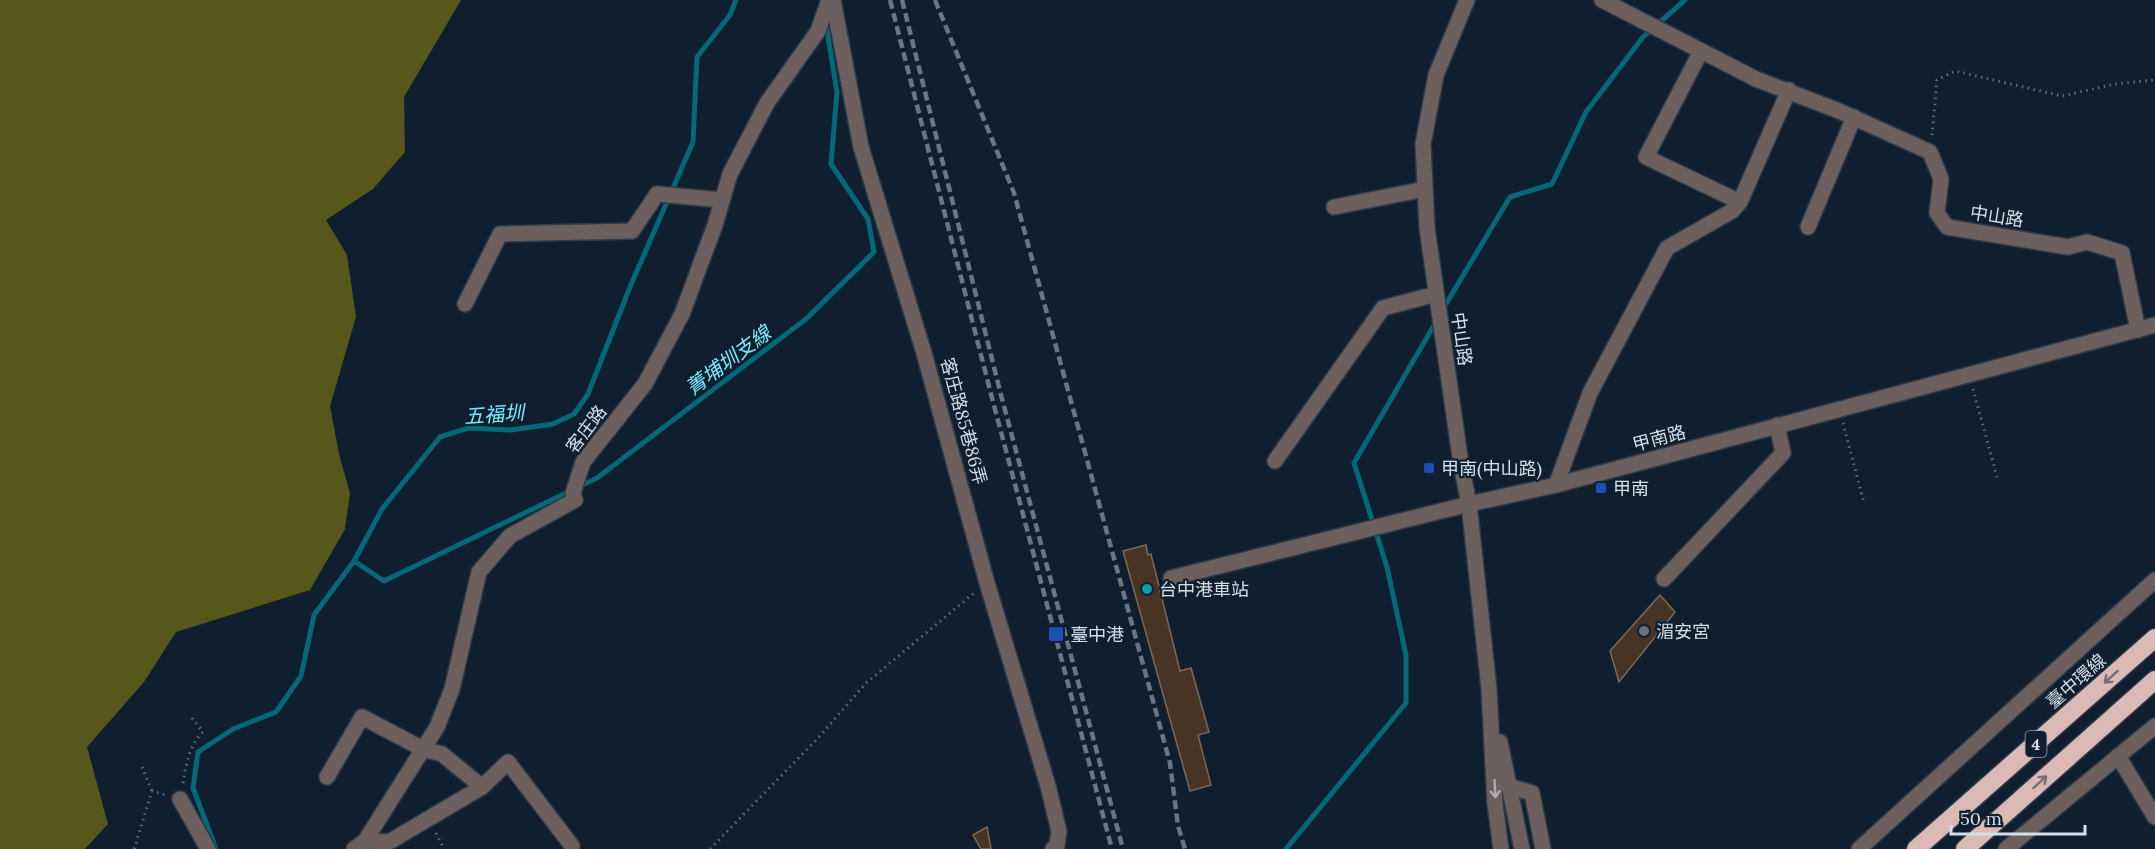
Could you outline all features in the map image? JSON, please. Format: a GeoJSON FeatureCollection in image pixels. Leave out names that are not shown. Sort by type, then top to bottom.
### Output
{"type":"FeatureCollection","features":[{"type":"Feature","properties":{"kind":"highway","name":"臺中環線"},"geometry":{"type":"LineString","coordinates":[[1916,849],[2155,638]]}},
{"type":"Feature","properties":{"kind":"highway","name":"4"},"geometry":{"type":"LineString","coordinates":[[1965,849],[2155,680]]}},
{"type":"Feature","properties":{"kind":"street","name":"客庄路"},"geometry":{"type":"LineString","coordinates":[[359,845],[436,727],[452,690],[479,572],[510,536],[575,500],[573,493],[583,462],[645,384],[682,314],[730,174],[766,103],[818,31],[831,0]]}},
{"type":"Feature","properties":{"kind":"street","name":"客庄路85巷86弄"},"geometry":{"type":"LineString","coordinates":[[831,0],[861,147],[924,353],[987,583],[1059,831],[1057,846],[1053,849]]}},
{"type":"Feature","properties":{"kind":"street"},"geometry":{"type":"LineString","coordinates":[[1602,0],[1756,79],[1854,117],[1930,152]]}},
{"type":"Feature","properties":{"kind":"street","name":"中山路"},"geometry":{"type":"LineString","coordinates":[[1464,2],[1436,75],[1423,144],[1427,228],[1461,464],[1469,504],[1489,689]]}},
{"type":"Feature","properties":{"kind":"street"},"geometry":{"type":"LineString","coordinates":[[1701,51],[1646,157],[1740,202]]}},
{"type":"Feature","properties":{"kind":"street"},"geometry":{"type":"LineString","coordinates":[[1556,485],[1590,393],[1667,248],[1732,211],[1740,202],[1789,90]]}},
{"type":"Feature","properties":{"kind":"street"},"geometry":{"type":"LineString","coordinates":[[1808,227],[1854,117]]}},
{"type":"Feature","properties":{"kind":"street","name":"中山路"},"geometry":{"type":"LineString","coordinates":[[1930,152],[1941,179],[1937,213],[1947,227],[2067,247],[2087,242],[2122,253],[2138,330]]}},
{"type":"Feature","properties":{"kind":"street"},"geometry":{"type":"LineString","coordinates":[[1334,207],[1425,189]]}},
{"type":"Feature","properties":{"kind":"street"},"geometry":{"type":"LineString","coordinates":[[465,304],[500,234],[632,231],[657,194],[722,200]]}},
{"type":"Feature","properties":{"kind":"street"},"geometry":{"type":"LineString","coordinates":[[1275,461],[1383,308],[1436,294]]}},
{"type":"Feature","properties":{"kind":"street","name":"甲南路"},"geometry":{"type":"LineString","coordinates":[[1171,578],[1469,504],[1556,485],[2155,325]]}},
{"type":"Feature","properties":{"kind":"street"},"geometry":{"type":"LineString","coordinates":[[1664,579],[1783,453],[1777,425]]}},
{"type":"Feature","properties":{"kind":"street"},"geometry":{"type":"LineString","coordinates":[[1859,849],[2155,580]]}},
{"type":"Feature","properties":{"kind":"street"},"geometry":{"type":"LineString","coordinates":[[1489,689],[1522,849]]}},
{"type":"Feature","properties":{"kind":"street"},"geometry":{"type":"LineString","coordinates":[[1489,689],[1501,849]]}},
{"type":"Feature","properties":{"kind":"street"},"geometry":{"type":"LineString","coordinates":[[327,777],[362,717],[423,749],[442,754],[482,787]]}},
{"type":"Feature","properties":{"kind":"street"},"geometry":{"type":"LineString","coordinates":[[2006,849],[2155,726]]}},
{"type":"Feature","properties":{"kind":"street"},"geometry":{"type":"LineString","coordinates":[[2118,756],[2155,817]]}},
{"type":"Feature","properties":{"kind":"street"},"geometry":{"type":"LineString","coordinates":[[359,845],[389,842],[482,787],[508,762],[572,846]]}},
{"type":"Feature","properties":{"kind":"street"},"geometry":{"type":"LineString","coordinates":[[1508,786],[1532,793],[1543,849]]}},
{"type":"Feature","properties":{"kind":"street"},"geometry":{"type":"LineString","coordinates":[[180,799],[208,849]]}},
{"type":"Feature","properties":{"kind":"path"},"geometry":{"type":"LineString","coordinates":[[1930,152],[1937,80],[1955,71],[2062,96],[2115,84],[2155,80]]}},
{"type":"Feature","properties":{"kind":"path"},"geometry":{"type":"LineString","coordinates":[[1969,375],[1997,477]]}},
{"type":"Feature","properties":{"kind":"path"},"geometry":{"type":"LineString","coordinates":[[1839,409],[1864,503]]}},
{"type":"Feature","properties":{"kind":"path"},"geometry":{"type":"LineString","coordinates":[[710,849],[819,737],[866,683],[987,583]]}},
{"type":"Feature","properties":{"kind":"path"},"geometry":{"type":"LineString","coordinates":[[142,767],[152,791]]}},
{"type":"Feature","properties":{"kind":"shaded area"},"geometry":{"type":"Polygon","coordinates":[[[0,0],[461,0],[404,97],[405,152],[373,189],[326,220],[347,255],[356,317],[330,406],[339,454],[350,493],[345,529],[310,590],[176,632],[144,682],[87,747],[108,824],[85,849],[0,849],[0,0]]]}},
{"type":"Feature","properties":{"kind":"building"},"geometry":{"type":"Polygon","coordinates":[[[1146,545],[1148,555],[1151,554],[1180,671],[1191,668],[1209,732],[1198,735],[1211,785],[1190,791],[1123,551],[1146,545]]]}},
{"type":"Feature","properties":{"kind":"building","name":"湄安宮"},"geometry":{"type":"Polygon","coordinates":[[[1660,595],[1675,612],[1619,682],[1610,651],[1660,595]]]}},
{"type":"Feature","properties":{"kind":"building"},"geometry":{"type":"Polygon","coordinates":[[[987,827],[991,849],[981,849],[973,835],[987,827]]]}},
{"type":"Feature","properties":{"kind":"waterway","name":"五福圳"},"geometry":{"type":"LineString","coordinates":[[216,849],[193,788],[198,752],[233,729],[276,712],[301,676],[314,615],[354,561],[382,509],[440,437],[468,428],[511,430],[553,424],[574,414],[588,394],[630,287],[693,142],[697,57],[730,15],[736,0]]}},
{"type":"Feature","properties":{"kind":"waterway"},"geometry":{"type":"LineString","coordinates":[[1443,309],[1510,197],[1552,184],[1586,112],[1643,37],[1685,0]]}},
{"type":"Feature","properties":{"kind":"waterway","name":"菁埔圳支線"},"geometry":{"type":"LineString","coordinates":[[354,561],[384,581],[597,478],[806,319],[874,252],[868,219],[831,164],[837,92],[826,24]]}},
{"type":"Feature","properties":{"kind":"waterway"},"geometry":{"type":"LineString","coordinates":[[1286,849],[1406,703],[1406,655],[1387,567],[1354,463],[1437,320]]}},
{"type":"Feature","properties":{"kind":"railway"},"geometry":{"type":"LineString","coordinates":[[890,0],[992,398],[1112,849]]}},
{"type":"Feature","properties":{"kind":"railway"},"geometry":{"type":"LineString","coordinates":[[902,0],[1001,395],[1123,849]]}},
{"type":"Feature","properties":{"kind":"railway"},"geometry":{"type":"LineString","coordinates":[[935,0],[1014,193],[1170,763],[1178,826],[1185,849]]}},
{"type":"Feature","properties":{"kind":"place","name":"甲南(中山路)"},"geometry":{"type":"Point","coordinates":[1429,468]}},
{"type":"Feature","properties":{"kind":"place","name":"甲南"},"geometry":{"type":"Point","coordinates":[1601,488]}},
{"type":"Feature","properties":{"kind":"place","name":"台中港車站"},"geometry":{"type":"Point","coordinates":[1147,589]}},
{"type":"Feature","properties":{"kind":"place","name":"湄安宮"},"geometry":{"type":"Point","coordinates":[1644,631]}},
{"type":"Feature","properties":{"kind":"place","name":"臺中港"},"geometry":{"type":"Point","coordinates":[1056,634]}}]}
